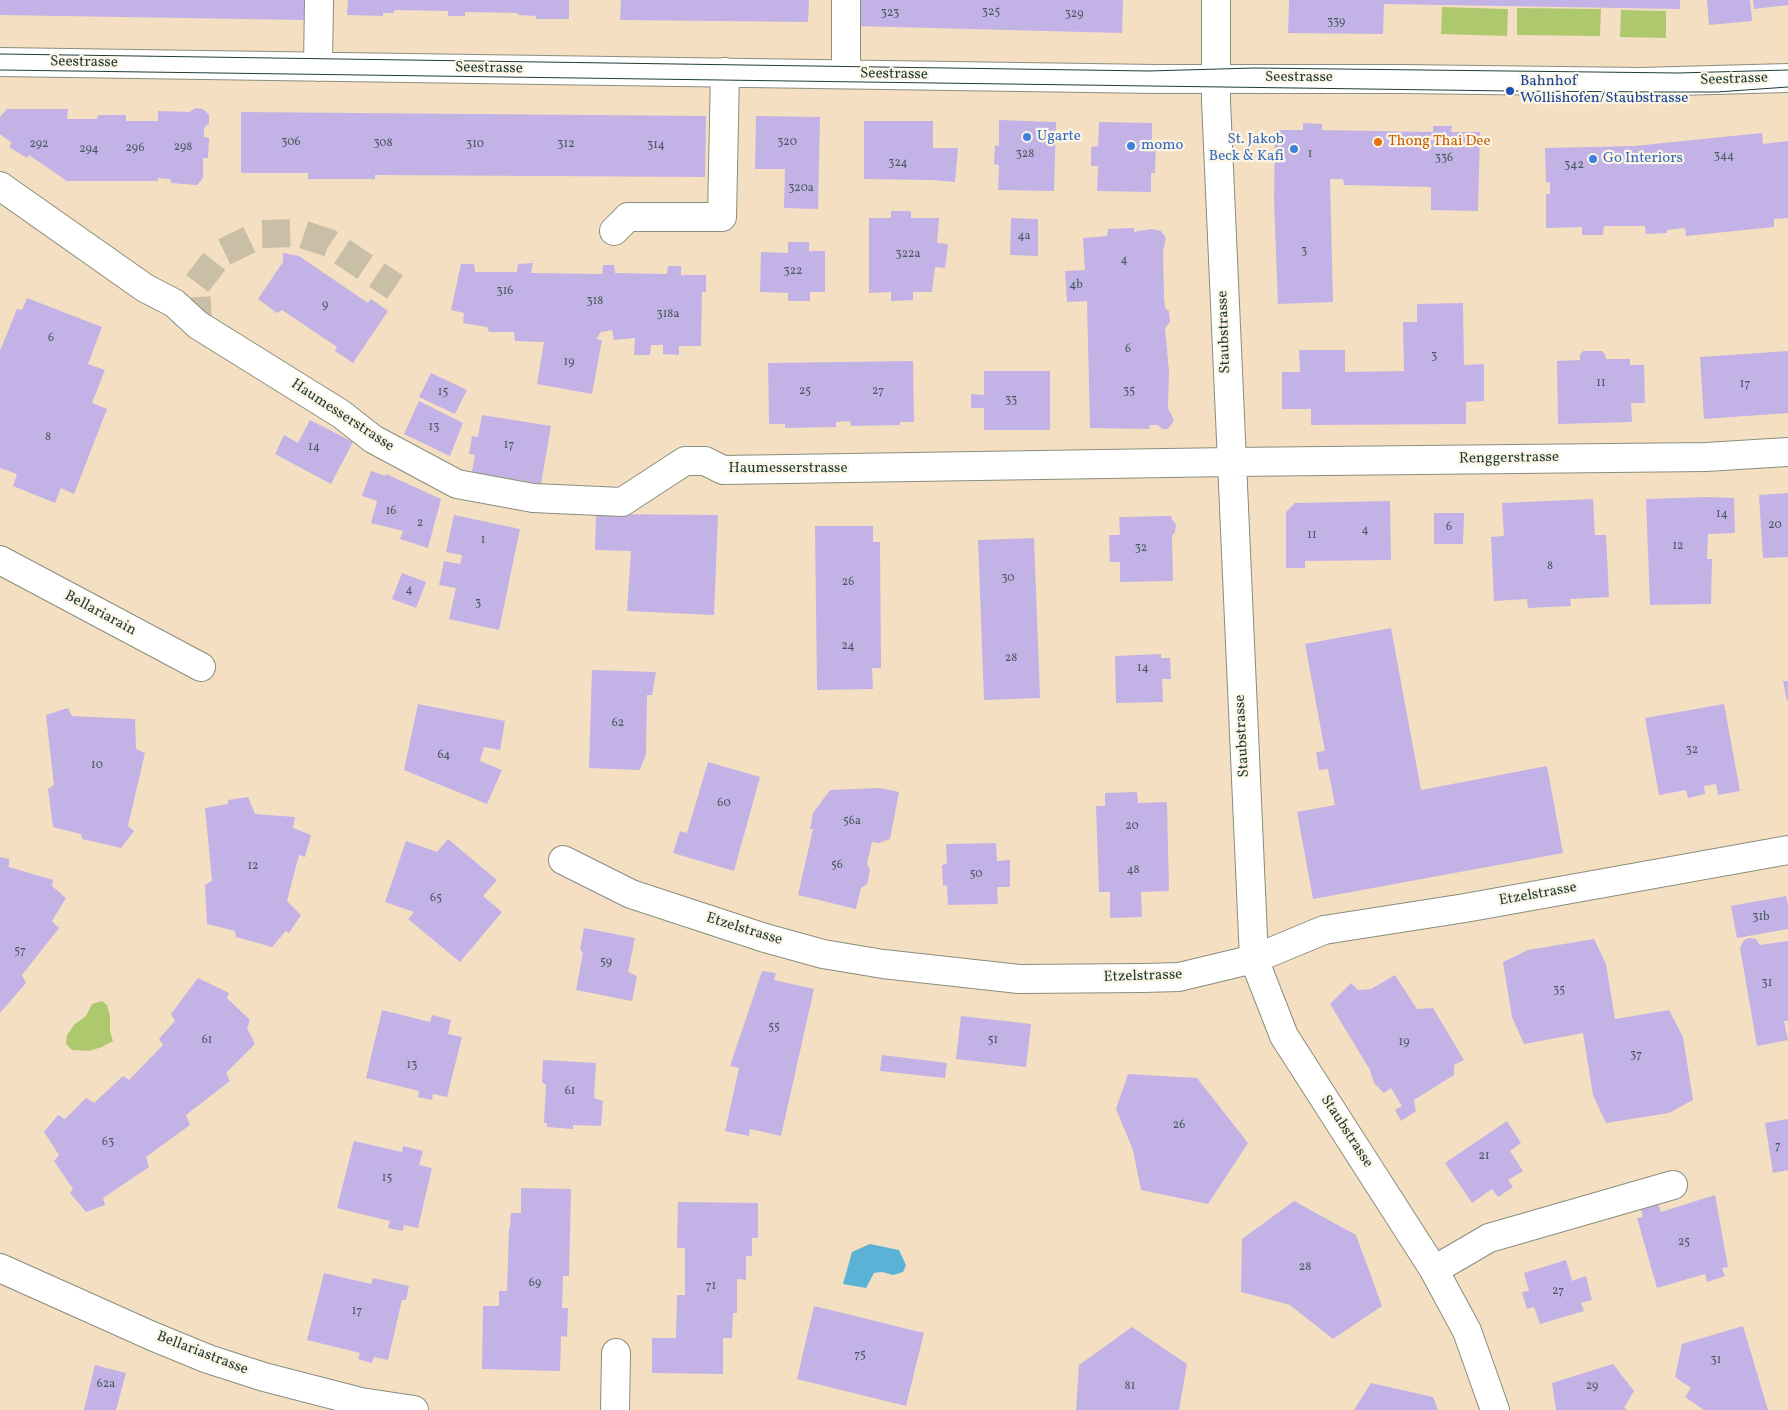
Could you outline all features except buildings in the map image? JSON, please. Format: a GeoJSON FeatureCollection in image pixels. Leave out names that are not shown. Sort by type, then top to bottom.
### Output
{"type":"FeatureCollection","features":[{"type":"Feature","properties":{"kind":"street"},"geometry":{"type":"LineString","coordinates":[[318,66],[319,0]]}},
{"type":"Feature","properties":{"kind":"street"},"geometry":{"type":"LineString","coordinates":[[846,0],[846,74]]}},
{"type":"Feature","properties":{"kind":"street","name":"Staubstrasse"},"geometry":{"type":"LineString","coordinates":[[1216,0],[1215,79],[1230,462],[1254,959],[1284,1036],[1434,1270],[1467,1331],[1495,1410]]}},
{"type":"Feature","properties":{"kind":"street","name":"Seestrasse"},"geometry":{"type":"LineString","coordinates":[[0,62],[1215,79],[1400,78],[1640,82],[1788,78]]}},
{"type":"Feature","properties":{"kind":"street"},"geometry":{"type":"LineString","coordinates":[[614,231],[628,217],[722,217],[725,72]]}},
{"type":"Feature","properties":{"kind":"street","name":"Haumesserstrasse"},"geometry":{"type":"LineString","coordinates":[[0,186],[145,288],[174,303],[198,325],[341,414],[373,439],[458,484],[533,498],[622,502],[686,461],[705,461],[723,470],[1230,462]]}},
{"type":"Feature","properties":{"kind":"street","name":"Renggerstrasse"},"geometry":{"type":"LineString","coordinates":[[1230,462],[1706,457],[1788,452]]}},
{"type":"Feature","properties":{"kind":"street","name":"Bellariarain"},"geometry":{"type":"LineString","coordinates":[[0,560],[201,667]]}},
{"type":"Feature","properties":{"kind":"street","name":"Etzelstrasse"},"geometry":{"type":"LineString","coordinates":[[563,860],[631,894],[765,938],[815,952],[883,964],[1019,979],[1143,978],[1179,977],[1254,959],[1324,930],[1465,908],[1788,850]]}},
{"type":"Feature","properties":{"kind":"street"},"geometry":{"type":"LineString","coordinates":[[1434,1270],[1489,1238],[1673,1185]]}},
{"type":"Feature","properties":{"kind":"street","name":"Bellariastrasse"},"geometry":{"type":"LineString","coordinates":[[0,1268],[208,1359],[264,1377],[361,1402],[414,1410]]}},
{"type":"Feature","properties":{"kind":"street"},"geometry":{"type":"LineString","coordinates":[[615,1410],[616,1353]]}},
{"type":"Feature","properties":{"kind":"green space"},"geometry":{"type":"Polygon","coordinates":[[[1442,7],[1508,9],[1507,36],[1441,34],[1442,7]]]}},
{"type":"Feature","properties":{"kind":"green space"},"geometry":{"type":"Polygon","coordinates":[[[1517,8],[1601,9],[1600,36],[1517,35],[1517,8]]]}},
{"type":"Feature","properties":{"kind":"green space"},"geometry":{"type":"Polygon","coordinates":[[[1621,10],[1666,11],[1666,38],[1620,37],[1621,10]]]}},
{"type":"Feature","properties":{"kind":"green space"},"geometry":{"type":"Polygon","coordinates":[[[102,1001],[107,1005],[113,1041],[89,1051],[72,1050],[66,1044],[67,1035],[74,1025],[86,1016],[92,1004],[102,1001]]]}},
{"type":"Feature","properties":{"kind":"water"},"geometry":{"type":"Polygon","coordinates":[[[870,1244],[899,1250],[906,1265],[903,1272],[893,1275],[882,1272],[874,1273],[866,1288],[843,1284],[852,1252],[870,1244]]]}},
{"type":"Feature","properties":{"kind":"tunnel"},"geometry":{"type":"LineString","coordinates":[[198,325],[196,285],[220,254],[261,234],[299,233],[329,243],[395,287]]}},
{"type":"Feature","properties":{"kind":"tram line"},"geometry":{"type":"LineString","coordinates":[[0,54],[1149,71],[1254,68],[1678,73],[1788,70]]}},
{"type":"Feature","properties":{"kind":"tram line"},"geometry":{"type":"LineString","coordinates":[[0,70],[1510,91],[1717,92],[1788,87]]}},
{"type":"Feature","properties":{"kind":"place","name":"Bahnhof Wollishofen/Staubstrasse"},"geometry":{"type":"Point","coordinates":[1510,91]}},
{"type":"Feature","properties":{"kind":"place","name":"Ugarte"},"geometry":{"type":"Point","coordinates":[1027,137]}},
{"type":"Feature","properties":{"kind":"place","name":"Thong Thai Dee"},"geometry":{"type":"Point","coordinates":[1378,142]}},
{"type":"Feature","properties":{"kind":"place","name":"momo"},"geometry":{"type":"Point","coordinates":[1131,146]}},
{"type":"Feature","properties":{"kind":"place","name":"St. Jakob Beck & Kafi"},"geometry":{"type":"Point","coordinates":[1294,149]}},
{"type":"Feature","properties":{"kind":"place","name":"Go Interiors"},"geometry":{"type":"Point","coordinates":[1593,159]}}]}
